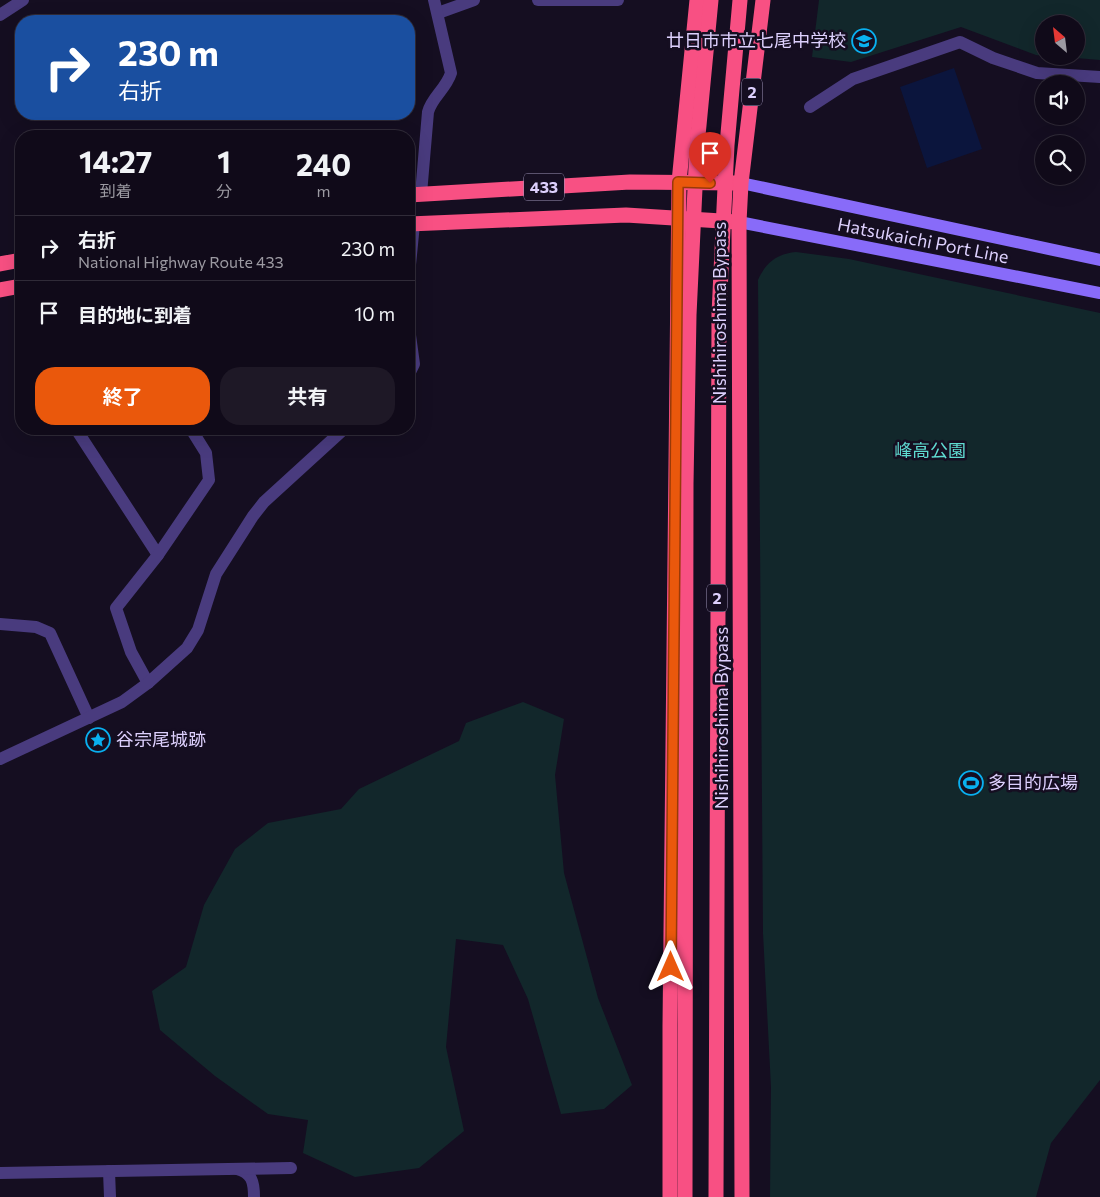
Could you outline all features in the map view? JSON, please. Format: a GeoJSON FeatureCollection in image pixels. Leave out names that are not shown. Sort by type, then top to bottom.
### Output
{"type":"FeatureCollection","features":[{"type":"Feature","properties":{"kind":"highway"},"geometry":{"type":"LineString","coordinates":[[670,1197],[670,1006],[678,182],[697,0]]}},
{"type":"Feature","properties":{"kind":"highway","name":"Nishihiroshima Bypass"},"geometry":{"type":"LineString","coordinates":[[685,1197],[686,484],[689,315],[697,146],[711,0]]}},
{"type":"Feature","properties":{"kind":"highway","name":"Nishihiroshima Bypass"},"geometry":{"type":"LineString","coordinates":[[716,1197],[719,314],[727,145],[740,0]]}},
{"type":"Feature","properties":{"kind":"highway","name":"Nishihiroshima Bypass"},"geometry":{"type":"LineString","coordinates":[[742,1197],[738,222],[763,0]]}},
{"type":"Feature","properties":{"kind":"highway","name":"433"},"geometry":{"type":"LineString","coordinates":[[415,195],[678,182],[741,183]]}},
{"type":"Feature","properties":{"kind":"highway","name":"433"},"geometry":{"type":"LineString","coordinates":[[415,224],[626,215],[738,222]]}},
{"type":"Feature","properties":{"kind":"highway"},"geometry":{"type":"LineString","coordinates":[[0,264],[15,261]]}},
{"type":"Feature","properties":{"kind":"highway"},"geometry":{"type":"LineString","coordinates":[[0,290],[15,287]]}},
{"type":"Feature","properties":{"kind":"main road","name":"Hatsukaichi Port Line"},"geometry":{"type":"LineString","coordinates":[[741,183],[1100,260]]}},
{"type":"Feature","properties":{"kind":"main road","name":"Hatsukaichi Port Line"},"geometry":{"type":"LineString","coordinates":[[738,222],[1100,293]]}},
{"type":"Feature","properties":{"kind":"street"},"geometry":{"type":"LineString","coordinates":[[0,15],[23,0]]}},
{"type":"Feature","properties":{"kind":"street"},"geometry":{"type":"LineString","coordinates":[[415,195],[428,112],[431,103],[448,82],[451,73],[434,0]]}},
{"type":"Feature","properties":{"kind":"street"},"geometry":{"type":"LineString","coordinates":[[438,13],[474,0]]}},
{"type":"Feature","properties":{"kind":"street"},"geometry":{"type":"LineString","coordinates":[[538,0],[618,0]]}},
{"type":"Feature","properties":{"kind":"street"},"geometry":{"type":"LineString","coordinates":[[810,107],[853,79],[960,42],[993,58],[1037,73],[1100,77]]}},
{"type":"Feature","properties":{"kind":"street"},"geometry":{"type":"LineString","coordinates":[[80,435],[158,555]]}},
{"type":"Feature","properties":{"kind":"street"},"geometry":{"type":"LineString","coordinates":[[148,683],[130,652],[116,608],[158,555],[209,480],[206,453],[195,435]]}},
{"type":"Feature","properties":{"kind":"street"},"geometry":{"type":"LineString","coordinates":[[0,759],[122,702],[148,683],[192,643],[216,574],[260,506],[337,435]]}},
{"type":"Feature","properties":{"kind":"street"},"geometry":{"type":"LineString","coordinates":[[0,624],[36,627],[50,633],[89,718]]}},
{"type":"Feature","properties":{"kind":"street"},"geometry":{"type":"LineString","coordinates":[[0,1173],[291,1168]]}},
{"type":"Feature","properties":{"kind":"street"},"geometry":{"type":"LineString","coordinates":[[236,1169],[245,1171],[252,1178],[254,1197]]}},
{"type":"Feature","properties":{"kind":"street"},"geometry":{"type":"LineString","coordinates":[[109,1171],[110,1197]]}},
{"type":"Feature","properties":{"kind":"green space","name":"廿日市市立七尾中学校"},"geometry":{"type":"Polygon","coordinates":[[[819,0],[1100,0],[1100,60],[1085,59],[1085,15],[1035,15],[1035,55],[961,27],[851,62],[812,57],[819,0]]]}},
{"type":"Feature","properties":{"kind":"green space","name":"峰高公園"},"geometry":{"type":"Polygon","coordinates":[[[796,252],[849,259],[1100,313],[1100,1080],[1051,1143],[1036,1197],[770,1197],[771,1087],[763,933],[758,280],[765,268],[773,260],[796,252]]]}},
{"type":"Feature","properties":{"kind":"green space"},"geometry":{"type":"Polygon","coordinates":[[[523,702],[564,719],[555,775],[564,873],[598,998],[632,1085],[604,1109],[561,1114],[528,999],[503,945],[456,939],[446,1047],[464,1131],[419,1168],[355,1177],[303,1153],[308,1120],[268,1114],[215,1076],[160,1030],[152,991],[186,967],[204,905],[235,849],[268,823],[341,809],[359,789],[459,741],[466,723],[523,702]]]}},
{"type":"Feature","properties":{"kind":"water"},"geometry":{"type":"Polygon","coordinates":[[[954,68],[982,149],[927,168],[900,87],[954,68]]]}},
{"type":"Feature","properties":{"kind":"place","name":"廿日市市立七尾中学校"},"geometry":{"type":"Point","coordinates":[864,41]}},
{"type":"Feature","properties":{"kind":"place","name":"谷宗尾城跡"},"geometry":{"type":"Point","coordinates":[98,740]}},
{"type":"Feature","properties":{"kind":"place","name":"多目的広場"},"geometry":{"type":"Point","coordinates":[971,783]}},
{"type":"Feature","properties":{"kind":"route"},"geometry":{"type":"LineString","coordinates":[[671,967],[678,182],[710,183]]}}]}
